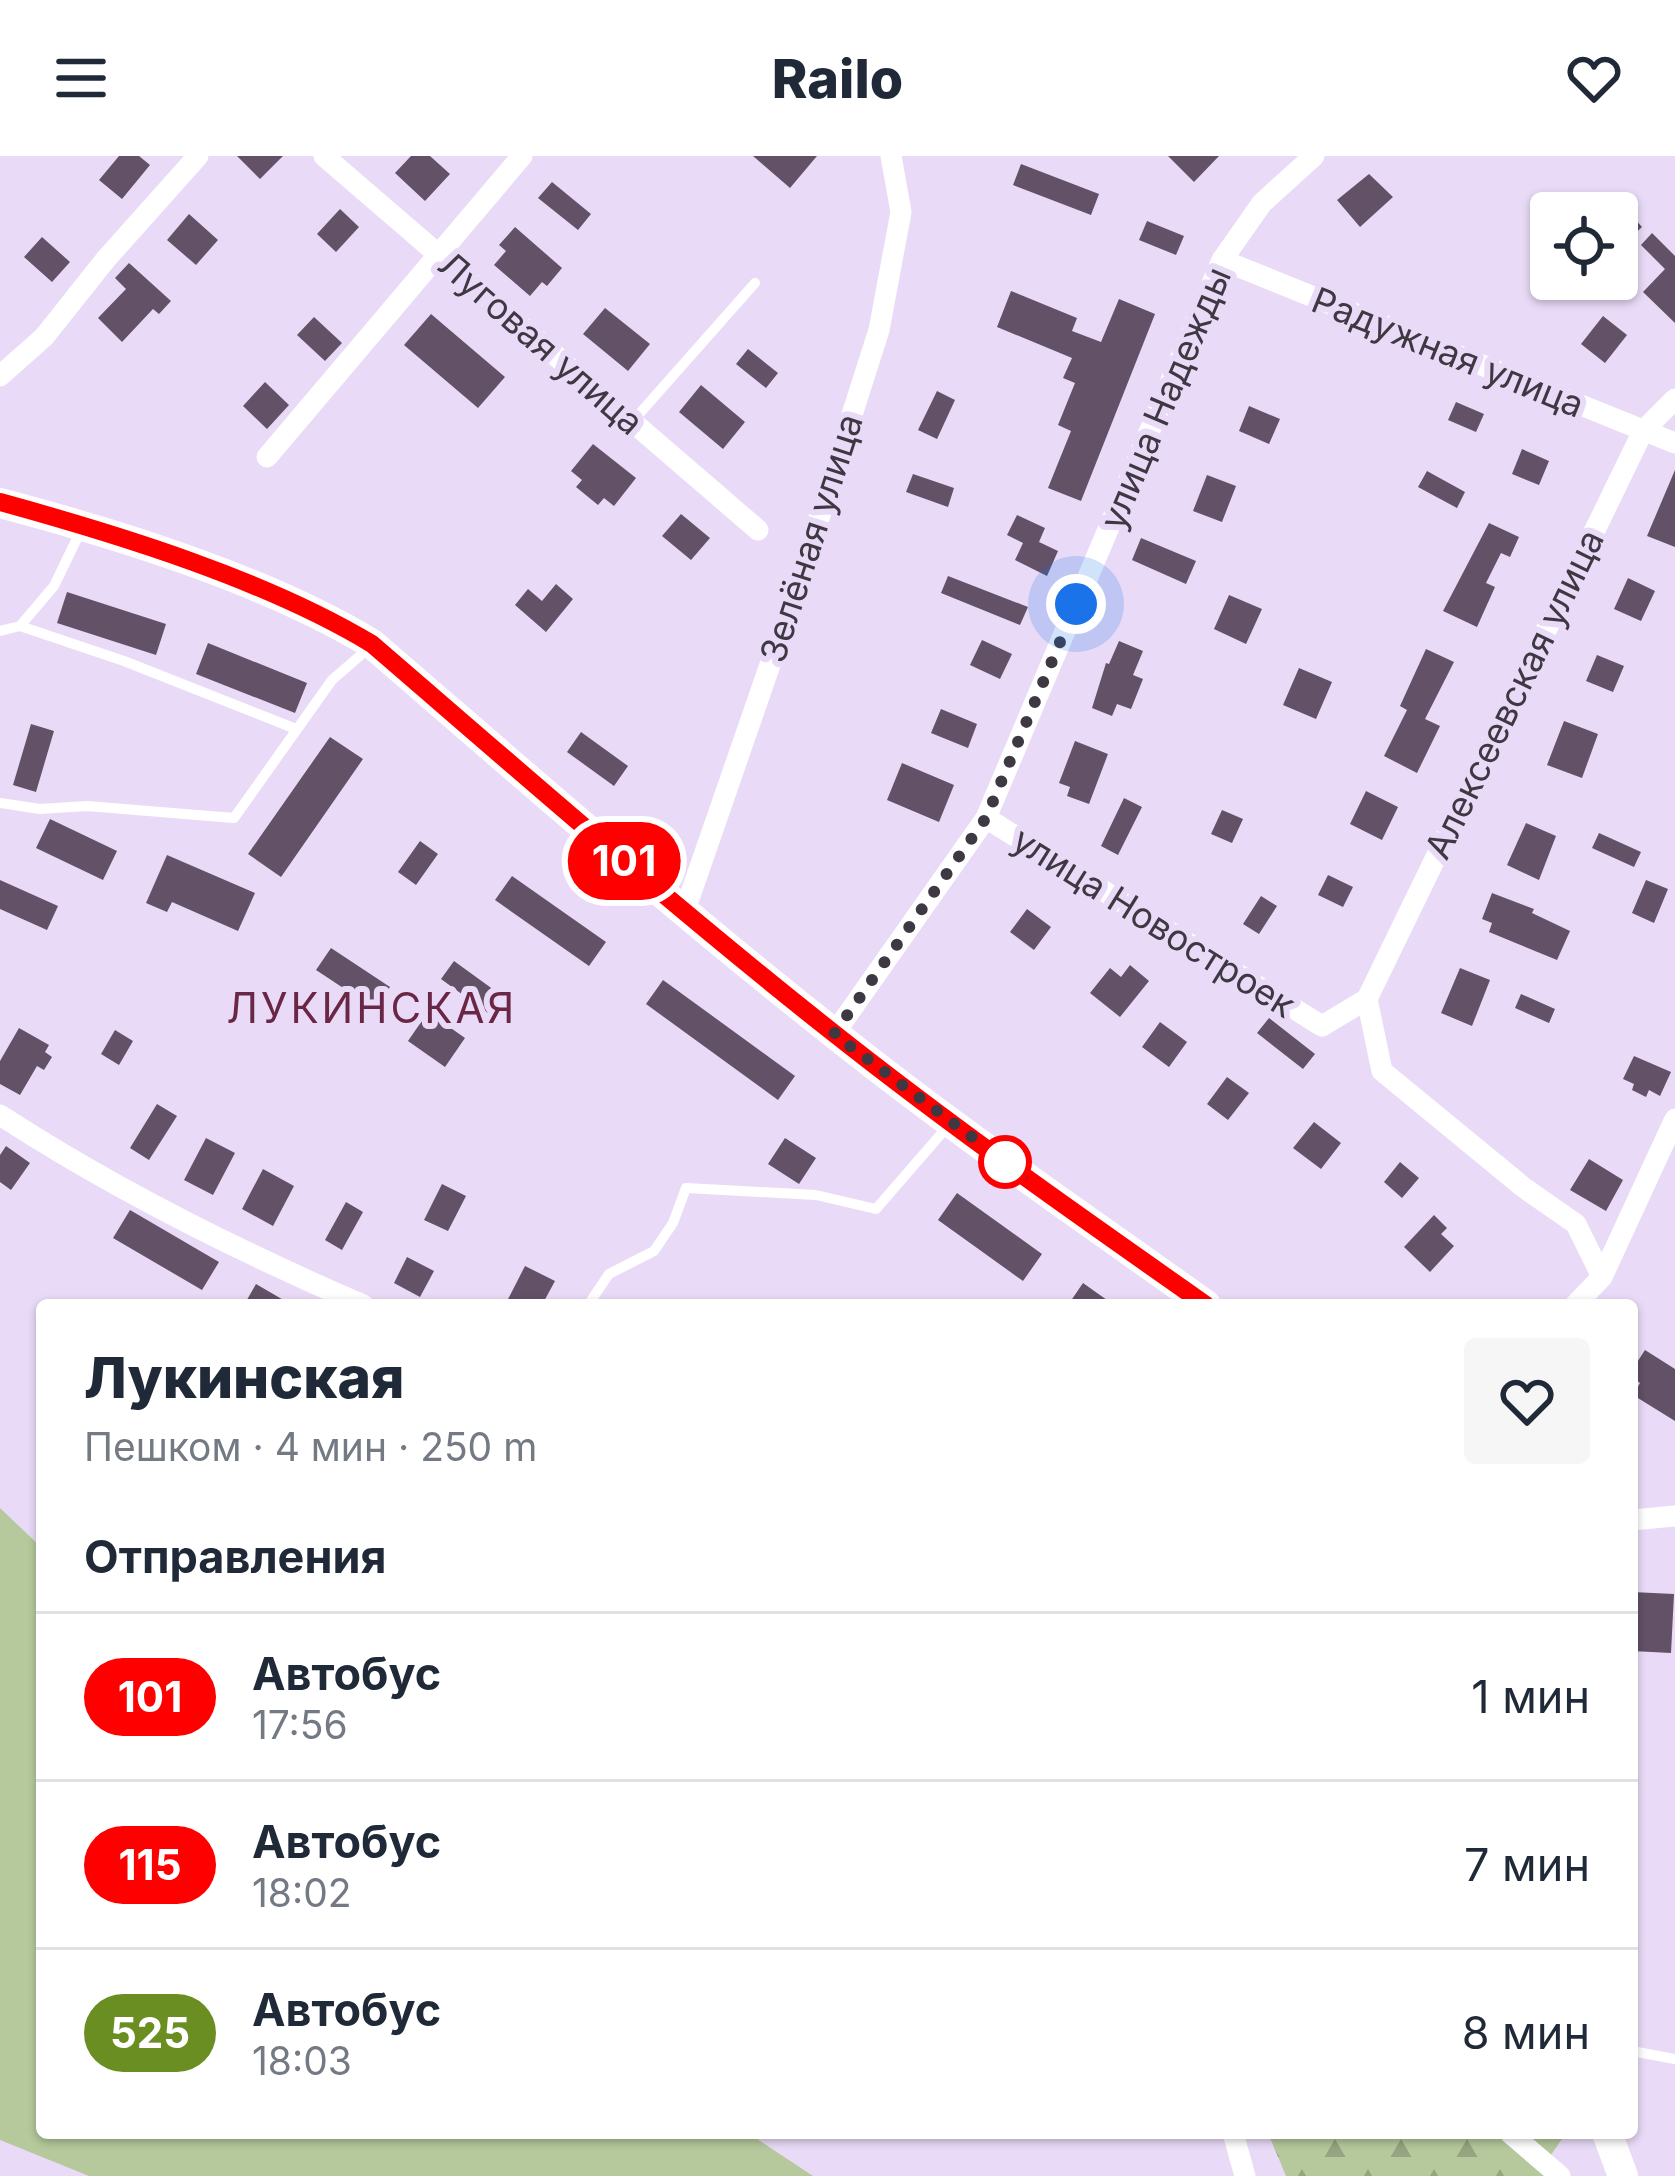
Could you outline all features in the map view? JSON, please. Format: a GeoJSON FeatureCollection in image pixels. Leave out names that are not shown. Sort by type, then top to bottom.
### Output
{"type":"FeatureCollection","features":[{"type":"Feature","properties":{"kind":"main road"},"geometry":{"type":"LineString","coordinates":[[0,502],[84,525],[316,610],[372,644],[684,913],[834,1034],[1198,1299]]}},
{"type":"Feature","properties":{"kind":"main road"},"geometry":{"type":"LineString","coordinates":[[1609,2139],[1623,2176]]}},
{"type":"Feature","properties":{"kind":"street"},"geometry":{"type":"LineString","coordinates":[[0,376],[44,337],[198,156]]}},
{"type":"Feature","properties":{"kind":"street","name":"Луговая улица"},"geometry":{"type":"LineString","coordinates":[[323,156],[758,530]]}},
{"type":"Feature","properties":{"kind":"street"},"geometry":{"type":"LineString","coordinates":[[267,458],[522,156]]}},
{"type":"Feature","properties":{"kind":"street","name":"Зелёная улица"},"geometry":{"type":"LineString","coordinates":[[684,913],[798,584],[879,330],[901,212],[891,156]]}},
{"type":"Feature","properties":{"kind":"street","name":"улица Надежды"},"geometry":{"type":"LineString","coordinates":[[834,1034],[986,818],[1222,260],[1262,203],[1314,156]]}},
{"type":"Feature","properties":{"kind":"street","name":"Радужная улица"},"geometry":{"type":"LineString","coordinates":[[1222,260],[1675,443]]}},
{"type":"Feature","properties":{"kind":"street","name":"Алексеевская улица"},"geometry":{"type":"LineString","coordinates":[[1367,999],[1643,430],[1675,399]]}},
{"type":"Feature","properties":{"kind":"street","name":"улица Новостроек"},"geometry":{"type":"LineString","coordinates":[[986,818],[1322,1026],[1367,999]]}},
{"type":"Feature","properties":{"kind":"street"},"geometry":{"type":"LineString","coordinates":[[1367,999],[1382,1071],[1523,1187],[1576,1224],[1602,1277]]}},
{"type":"Feature","properties":{"kind":"street"},"geometry":{"type":"LineString","coordinates":[[0,1115],[59,1153],[286,1272],[349,1299]]}},
{"type":"Feature","properties":{"kind":"street"},"geometry":{"type":"LineString","coordinates":[[1581,1299],[1602,1277],[1665,1168],[1675,1120]]}},
{"type":"Feature","properties":{"kind":"street"},"geometry":{"type":"LineString","coordinates":[[1638,1519],[1675,1516]]}},
{"type":"Feature","properties":{"kind":"street"},"geometry":{"type":"LineString","coordinates":[[1235,2139],[1245,2176]]}},
{"type":"Feature","properties":{"kind":"street"},"geometry":{"type":"LineString","coordinates":[[1517,2139],[1560,2176]]}},
{"type":"Feature","properties":{"kind":"lane"},"geometry":{"type":"LineString","coordinates":[[632,422],[755,283]]}},
{"type":"Feature","properties":{"kind":"lane"},"geometry":{"type":"LineString","coordinates":[[20,626],[53,586],[84,525]]}},
{"type":"Feature","properties":{"kind":"lane"},"geometry":{"type":"LineString","coordinates":[[0,631],[20,626],[296,729]]}},
{"type":"Feature","properties":{"kind":"lane"},"geometry":{"type":"LineString","coordinates":[[0,803],[234,818],[332,680],[372,644]]}},
{"type":"Feature","properties":{"kind":"lane"},"geometry":{"type":"LineString","coordinates":[[592,1299],[610,1274],[654,1251],[673,1223],[686,1188],[816,1196],[876,1209],[950,1123]]}},
{"type":"Feature","properties":{"kind":"lane"},"geometry":{"type":"LineString","coordinates":[[1638,2052],[1675,2059]]}},
{"type":"Feature","properties":{"kind":"green space"},"geometry":{"type":"Polygon","coordinates":[[[0,1508],[36,1542],[36,2139],[757,2139],[813,2176],[89,2176],[0,2140],[0,1508]]]}},
{"type":"Feature","properties":{"kind":"green space"},"geometry":{"type":"Polygon","coordinates":[[[1271,2139],[1562,2139],[1540,2171],[1545,2176],[1286,2176],[1271,2139]]]}},
{"type":"Feature","properties":{"kind":"building"},"geometry":{"type":"Polygon","coordinates":[[[119,156],[139,156],[150,165],[122,199],[99,180],[119,156]]]}},
{"type":"Feature","properties":{"kind":"building"},"geometry":{"type":"Polygon","coordinates":[[[237,156],[283,156],[260,179],[237,156]]]}},
{"type":"Feature","properties":{"kind":"building"},"geometry":{"type":"Polygon","coordinates":[[[411,156],[430,156],[450,174],[425,201],[395,173],[411,156]]]}},
{"type":"Feature","properties":{"kind":"building"},"geometry":{"type":"Polygon","coordinates":[[[753,156],[817,156],[790,188],[753,156]]]}},
{"type":"Feature","properties":{"kind":"building"},"geometry":{"type":"Polygon","coordinates":[[[1168,156],[1219,156],[1194,182],[1168,156]]]}},
{"type":"Feature","properties":{"kind":"building"},"geometry":{"type":"Polygon","coordinates":[[[1021,164],[1099,194],[1091,215],[1013,185],[1021,164]]]}},
{"type":"Feature","properties":{"kind":"building"},"geometry":{"type":"Polygon","coordinates":[[[1369,174],[1393,197],[1360,227],[1337,200],[1369,174]]]}},
{"type":"Feature","properties":{"kind":"building"},"geometry":{"type":"Polygon","coordinates":[[[552,182],[591,214],[578,230],[538,198],[552,182]]]}},
{"type":"Feature","properties":{"kind":"building"},"geometry":{"type":"Polygon","coordinates":[[[340,209],[359,227],[336,252],[317,234],[340,209]]]}},
{"type":"Feature","properties":{"kind":"building"},"geometry":{"type":"Polygon","coordinates":[[[189,214],[218,240],[196,265],[167,240],[189,214]]]}},
{"type":"Feature","properties":{"kind":"building"},"geometry":{"type":"Polygon","coordinates":[[[1147,221],[1184,236],[1176,255],[1139,240],[1147,221]]]}},
{"type":"Feature","properties":{"kind":"building"},"geometry":{"type":"Polygon","coordinates":[[[515,227],[562,268],[547,286],[542,282],[530,296],[494,265],[506,251],[499,245],[515,227]]]}},
{"type":"Feature","properties":{"kind":"building"},"geometry":{"type":"Polygon","coordinates":[[[1652,233],[1675,256],[1675,323],[1643,292],[1665,269],[1641,245],[1652,233]]]}},
{"type":"Feature","properties":{"kind":"building"},"geometry":{"type":"Polygon","coordinates":[[[42,237],[70,262],[52,282],[24,257],[42,237]]]}},
{"type":"Feature","properties":{"kind":"building"},"geometry":{"type":"Polygon","coordinates":[[[129,263],[171,301],[159,314],[153,309],[122,342],[98,318],[126,289],[115,278],[129,263]]]}},
{"type":"Feature","properties":{"kind":"building"},"geometry":{"type":"Polygon","coordinates":[[[1011,291],[1077,318],[1072,331],[1101,342],[1119,299],[1155,314],[1081,501],[1048,488],[1071,431],[1058,425],[1075,383],[1063,378],[1072,358],[997,327],[1011,291]]]}},
{"type":"Feature","properties":{"kind":"building"},"geometry":{"type":"Polygon","coordinates":[[[605,308],[650,344],[628,371],[583,334],[605,308]]]}},
{"type":"Feature","properties":{"kind":"building"},"geometry":{"type":"Polygon","coordinates":[[[431,314],[505,377],[478,408],[404,345],[431,314]]]}},
{"type":"Feature","properties":{"kind":"building"},"geometry":{"type":"Polygon","coordinates":[[[1603,316],[1627,335],[1605,363],[1581,344],[1603,316]]]}},
{"type":"Feature","properties":{"kind":"building"},"geometry":{"type":"Polygon","coordinates":[[[314,317],[342,343],[325,361],[297,335],[314,317]]]}},
{"type":"Feature","properties":{"kind":"building"},"geometry":{"type":"Polygon","coordinates":[[[748,349],[778,373],[766,388],[736,364],[748,349]]]}},
{"type":"Feature","properties":{"kind":"building"},"geometry":{"type":"Polygon","coordinates":[[[265,382],[289,405],[267,429],[243,406],[265,382]]]}},
{"type":"Feature","properties":{"kind":"building"},"geometry":{"type":"Polygon","coordinates":[[[701,385],[745,422],[723,449],[679,412],[701,385]]]}},
{"type":"Feature","properties":{"kind":"building"},"geometry":{"type":"Polygon","coordinates":[[[937,391],[955,400],[937,439],[918,430],[937,391]]]}},
{"type":"Feature","properties":{"kind":"building"},"geometry":{"type":"Polygon","coordinates":[[[1456,402],[1484,414],[1476,432],[1448,420],[1456,402]]]}},
{"type":"Feature","properties":{"kind":"building"},"geometry":{"type":"Polygon","coordinates":[[[1249,406],[1280,419],[1269,444],[1239,431],[1249,406]]]}},
{"type":"Feature","properties":{"kind":"building"},"geometry":{"type":"Polygon","coordinates":[[[593,444],[636,478],[614,506],[604,498],[598,505],[576,487],[582,480],[571,471],[593,444]]]}},
{"type":"Feature","properties":{"kind":"building"},"geometry":{"type":"Polygon","coordinates":[[[1522,449],[1549,461],[1539,485],[1512,474],[1522,449]]]}},
{"type":"Feature","properties":{"kind":"building"},"geometry":{"type":"Polygon","coordinates":[[[1675,470],[1675,547],[1647,536],[1675,470]]]}},
{"type":"Feature","properties":{"kind":"building"},"geometry":{"type":"Polygon","coordinates":[[[1427,471],[1465,492],[1457,508],[1418,487],[1427,471]]]}},
{"type":"Feature","properties":{"kind":"building"},"geometry":{"type":"Polygon","coordinates":[[[913,474],[954,488],[948,507],[906,492],[913,474]]]}},
{"type":"Feature","properties":{"kind":"building"},"geometry":{"type":"Polygon","coordinates":[[[1207,475],[1236,486],[1222,522],[1193,511],[1207,475]]]}},
{"type":"Feature","properties":{"kind":"building"},"geometry":{"type":"Polygon","coordinates":[[[681,514],[710,538],[691,560],[662,536],[681,514]]]}},
{"type":"Feature","properties":{"kind":"building"},"geometry":{"type":"Polygon","coordinates":[[[1017,515],[1045,528],[1039,542],[1058,551],[1047,576],[1015,560],[1023,543],[1007,535],[1017,515]]]}},
{"type":"Feature","properties":{"kind":"building"},"geometry":{"type":"Polygon","coordinates":[[[1489,523],[1519,537],[1510,557],[1501,553],[1486,583],[1495,587],[1477,627],[1443,611],[1489,523]]]}},
{"type":"Feature","properties":{"kind":"building"},"geometry":{"type":"Polygon","coordinates":[[[1141,538],[1196,561],[1186,584],[1132,560],[1141,538]]]}},
{"type":"Feature","properties":{"kind":"building"},"geometry":{"type":"Polygon","coordinates":[[[948,576],[1028,607],[1020,625],[941,593],[948,576]]]}},
{"type":"Feature","properties":{"kind":"building"},"geometry":{"type":"Polygon","coordinates":[[[1628,578],[1655,591],[1641,621],[1614,609],[1628,578]]]}},
{"type":"Feature","properties":{"kind":"building"},"geometry":{"type":"Polygon","coordinates":[[[556,584],[573,599],[546,632],[515,605],[528,589],[542,601],[556,584]]]}},
{"type":"Feature","properties":{"kind":"building"},"geometry":{"type":"Polygon","coordinates":[[[67,592],[166,624],[156,655],[57,623],[67,592]]]}},
{"type":"Feature","properties":{"kind":"building"},"geometry":{"type":"Polygon","coordinates":[[[1229,595],[1262,609],[1246,644],[1214,629],[1229,595]]]}},
{"type":"Feature","properties":{"kind":"building"},"geometry":{"type":"Polygon","coordinates":[[[982,640],[1012,654],[1000,679],[970,665],[982,640]]]}},
{"type":"Feature","properties":{"kind":"building"},"geometry":{"type":"Polygon","coordinates":[[[1119,641],[1143,651],[1133,675],[1143,679],[1131,709],[1117,704],[1112,716],[1092,708],[1106,663],[1119,641]]]}},
{"type":"Feature","properties":{"kind":"building"},"geometry":{"type":"Polygon","coordinates":[[[208,643],[307,683],[295,713],[196,674],[208,643]]]}},
{"type":"Feature","properties":{"kind":"building"},"geometry":{"type":"Polygon","coordinates":[[[1426,649],[1454,662],[1425,719],[1440,726],[1417,773],[1384,756],[1407,710],[1400,706],[1426,649]]]}},
{"type":"Feature","properties":{"kind":"building"},"geometry":{"type":"Polygon","coordinates":[[[1597,655],[1624,666],[1613,692],[1586,681],[1597,655]]]}},
{"type":"Feature","properties":{"kind":"building"},"geometry":{"type":"Polygon","coordinates":[[[1299,668],[1332,682],[1316,719],[1283,705],[1299,668]]]}},
{"type":"Feature","properties":{"kind":"building"},"geometry":{"type":"Polygon","coordinates":[[[941,709],[977,724],[968,748],[931,733],[941,709]]]}},
{"type":"Feature","properties":{"kind":"building"},"geometry":{"type":"Polygon","coordinates":[[[1564,721],[1598,734],[1582,778],[1547,765],[1564,721]]]}},
{"type":"Feature","properties":{"kind":"building"},"geometry":{"type":"Polygon","coordinates":[[[31,724],[54,731],[36,792],[13,785],[31,724]]]}},
{"type":"Feature","properties":{"kind":"building"},"geometry":{"type":"Polygon","coordinates":[[[581,732],[628,766],[614,786],[567,752],[581,732]]]}},
{"type":"Feature","properties":{"kind":"building"},"geometry":{"type":"Polygon","coordinates":[[[330,737],[363,759],[281,877],[248,854],[330,737]]]}},
{"type":"Feature","properties":{"kind":"building"},"geometry":{"type":"Polygon","coordinates":[[[1075,741],[1108,754],[1089,804],[1067,796],[1070,787],[1059,783],[1075,741]]]}},
{"type":"Feature","properties":{"kind":"building"},"geometry":{"type":"Polygon","coordinates":[[[902,763],[954,785],[939,822],[887,800],[902,763]]]}},
{"type":"Feature","properties":{"kind":"building"},"geometry":{"type":"Polygon","coordinates":[[[1366,791],[1398,807],[1382,840],[1350,824],[1366,791]]]}},
{"type":"Feature","properties":{"kind":"building"},"geometry":{"type":"Polygon","coordinates":[[[1124,798],[1142,807],[1118,855],[1101,846],[1124,798]]]}},
{"type":"Feature","properties":{"kind":"building"},"geometry":{"type":"Polygon","coordinates":[[[1222,810],[1243,819],[1232,843],[1211,834],[1222,810]]]}},
{"type":"Feature","properties":{"kind":"building"},"geometry":{"type":"Polygon","coordinates":[[[50,819],[117,851],[103,880],[36,848],[50,819]]]}},
{"type":"Feature","properties":{"kind":"building"},"geometry":{"type":"Polygon","coordinates":[[[1526,823],[1556,836],[1539,880],[1507,865],[1526,823]]]}},
{"type":"Feature","properties":{"kind":"building"},"geometry":{"type":"Polygon","coordinates":[[[1599,833],[1641,852],[1634,867],[1592,848],[1599,833]]]}},
{"type":"Feature","properties":{"kind":"building"},"geometry":{"type":"Polygon","coordinates":[[[420,841],[438,854],[416,885],[398,872],[420,841]]]}},
{"type":"Feature","properties":{"kind":"building"},"geometry":{"type":"Polygon","coordinates":[[[167,855],[255,893],[238,931],[172,902],[167,912],[146,903],[167,855]]]}},
{"type":"Feature","properties":{"kind":"building"},"geometry":{"type":"Polygon","coordinates":[[[1328,875],[1353,887],[1343,907],[1318,895],[1328,875]]]}},
{"type":"Feature","properties":{"kind":"building"},"geometry":{"type":"Polygon","coordinates":[[[512,876],[606,942],[589,966],[495,900],[512,876]]]}},
{"type":"Feature","properties":{"kind":"building"},"geometry":{"type":"Polygon","coordinates":[[[0,880],[58,906],[47,930],[0,909],[0,880]]]}},
{"type":"Feature","properties":{"kind":"building"},"geometry":{"type":"Polygon","coordinates":[[[1646,880],[1668,889],[1654,923],[1632,913],[1646,880]]]}},
{"type":"Feature","properties":{"kind":"building"},"geometry":{"type":"Polygon","coordinates":[[[1492,893],[1534,909],[1532,913],[1570,931],[1557,960],[1489,932],[1492,923],[1482,919],[1492,893]]]}},
{"type":"Feature","properties":{"kind":"building"},"geometry":{"type":"Polygon","coordinates":[[[1261,896],[1277,906],[1259,934],[1243,924],[1261,896]]]}},
{"type":"Feature","properties":{"kind":"building"},"geometry":{"type":"Polygon","coordinates":[[[1027,909],[1051,927],[1034,950],[1010,932],[1027,909]]]}},
{"type":"Feature","properties":{"kind":"building"},"geometry":{"type":"Polygon","coordinates":[[[331,948],[390,987],[375,1009],[316,970],[331,948]]]}},
{"type":"Feature","properties":{"kind":"building"},"geometry":{"type":"Polygon","coordinates":[[[454,961],[505,998],[492,1016],[441,979],[454,961]]]}},
{"type":"Feature","properties":{"kind":"building"},"geometry":{"type":"Polygon","coordinates":[[[1130,965],[1149,981],[1120,1017],[1090,993],[1110,968],[1121,977],[1130,965]]]}},
{"type":"Feature","properties":{"kind":"building"},"geometry":{"type":"Polygon","coordinates":[[[1460,968],[1490,980],[1472,1026],[1441,1013],[1460,968]]]}},
{"type":"Feature","properties":{"kind":"building"},"geometry":{"type":"Polygon","coordinates":[[[663,980],[795,1076],[778,1100],[646,1004],[663,980]]]}},
{"type":"Feature","properties":{"kind":"building"},"geometry":{"type":"Polygon","coordinates":[[[1521,994],[1555,1009],[1549,1023],[1515,1008],[1521,994]]]}},
{"type":"Feature","properties":{"kind":"building"},"geometry":{"type":"Polygon","coordinates":[[[428,1012],[465,1038],[445,1067],[408,1041],[428,1012]]]}},
{"type":"Feature","properties":{"kind":"building"},"geometry":{"type":"Polygon","coordinates":[[[1269,1018],[1315,1054],[1303,1069],[1257,1033],[1269,1018]]]}},
{"type":"Feature","properties":{"kind":"building"},"geometry":{"type":"Polygon","coordinates":[[[1160,1022],[1187,1042],[1169,1067],[1142,1047],[1160,1022]]]}},
{"type":"Feature","properties":{"kind":"building"},"geometry":{"type":"Polygon","coordinates":[[[19,1028],[49,1045],[45,1052],[52,1057],[44,1070],[37,1066],[20,1095],[0,1084],[0,1061],[19,1028]]]}},
{"type":"Feature","properties":{"kind":"building"},"geometry":{"type":"Polygon","coordinates":[[[115,1030],[133,1041],[119,1065],[101,1054],[115,1030]]]}},
{"type":"Feature","properties":{"kind":"building"},"geometry":{"type":"Polygon","coordinates":[[[1634,1056],[1671,1072],[1660,1096],[1649,1090],[1646,1097],[1623,1079],[1634,1056]]]}},
{"type":"Feature","properties":{"kind":"building"},"geometry":{"type":"Polygon","coordinates":[[[1227,1077],[1249,1093],[1228,1120],[1207,1104],[1227,1077]]]}},
{"type":"Feature","properties":{"kind":"building"},"geometry":{"type":"Polygon","coordinates":[[[157,1104],[177,1116],[149,1160],[130,1148],[157,1104]]]}},
{"type":"Feature","properties":{"kind":"building"},"geometry":{"type":"Polygon","coordinates":[[[1314,1122],[1341,1143],[1321,1169],[1293,1148],[1314,1122]]]}},
{"type":"Feature","properties":{"kind":"building"},"geometry":{"type":"Polygon","coordinates":[[[206,1138],[235,1153],[213,1195],[184,1180],[206,1138]]]}},
{"type":"Feature","properties":{"kind":"building"},"geometry":{"type":"Polygon","coordinates":[[[785,1138],[816,1158],[799,1184],[768,1164],[785,1138]]]}},
{"type":"Feature","properties":{"kind":"building"},"geometry":{"type":"Polygon","coordinates":[[[6,1146],[30,1163],[11,1190],[0,1182],[0,1155],[6,1146]]]}},
{"type":"Feature","properties":{"kind":"building"},"geometry":{"type":"Polygon","coordinates":[[[1589,1159],[1623,1180],[1606,1211],[1570,1190],[1589,1159]]]}},
{"type":"Feature","properties":{"kind":"building"},"geometry":{"type":"Polygon","coordinates":[[[1400,1162],[1419,1178],[1402,1198],[1384,1182],[1400,1162]]]}},
{"type":"Feature","properties":{"kind":"building"},"geometry":{"type":"Polygon","coordinates":[[[263,1169],[294,1186],[273,1226],[242,1209],[263,1169]]]}},
{"type":"Feature","properties":{"kind":"building"},"geometry":{"type":"Polygon","coordinates":[[[442,1184],[466,1196],[448,1231],[424,1220],[442,1184]]]}},
{"type":"Feature","properties":{"kind":"building"},"geometry":{"type":"Polygon","coordinates":[[[957,1193],[1042,1254],[1023,1281],[938,1220],[957,1193]]]}},
{"type":"Feature","properties":{"kind":"building"},"geometry":{"type":"Polygon","coordinates":[[[346,1202],[363,1212],[342,1250],[325,1240],[346,1202]]]}},
{"type":"Feature","properties":{"kind":"building"},"geometry":{"type":"Polygon","coordinates":[[[130,1210],[219,1262],[202,1290],[113,1238],[130,1210]]]}},
{"type":"Feature","properties":{"kind":"building"},"geometry":{"type":"Polygon","coordinates":[[[1434,1215],[1447,1228],[1441,1234],[1454,1246],[1430,1272],[1404,1247],[1434,1215]]]}},
{"type":"Feature","properties":{"kind":"building"},"geometry":{"type":"Polygon","coordinates":[[[407,1257],[434,1271],[420,1297],[394,1283],[407,1257]]]}},
{"type":"Feature","properties":{"kind":"building"},"geometry":{"type":"Polygon","coordinates":[[[525,1266],[555,1281],[545,1299],[508,1299],[525,1266]]]}},
{"type":"Feature","properties":{"kind":"building"},"geometry":{"type":"Polygon","coordinates":[[[1083,1283],[1106,1299],[1072,1299],[1083,1283]]]}},
{"type":"Feature","properties":{"kind":"building"},"geometry":{"type":"Polygon","coordinates":[[[256,1284],[282,1299],[247,1299],[256,1284]]]}},
{"type":"Feature","properties":{"kind":"building"},"geometry":{"type":"Polygon","coordinates":[[[1645,1350],[1675,1369],[1675,1421],[1638,1398],[1638,1361],[1645,1350]]]}},
{"type":"Feature","properties":{"kind":"building"},"geometry":{"type":"Polygon","coordinates":[[[1638,1592],[1674,1594],[1671,1653],[1638,1651],[1638,1592]]]}},
{"type":"Feature","properties":{"kind":"bus line","name":"101"},"geometry":{"type":"LineString","coordinates":[[0,502],[84,525],[316,610],[372,644],[684,913],[834,1034],[1198,1299]]}},
{"type":"Feature","properties":{"kind":"district","name":"ЛУКИНСКАЯ"},"geometry":{"type":"Point","coordinates":[372,1008]}},
{"type":"Feature","properties":{"kind":"route"},"geometry":{"type":"LineString","coordinates":[[1005,1162],[1023,1175],[834,1034],[986,818],[1076,604]]}}]}
